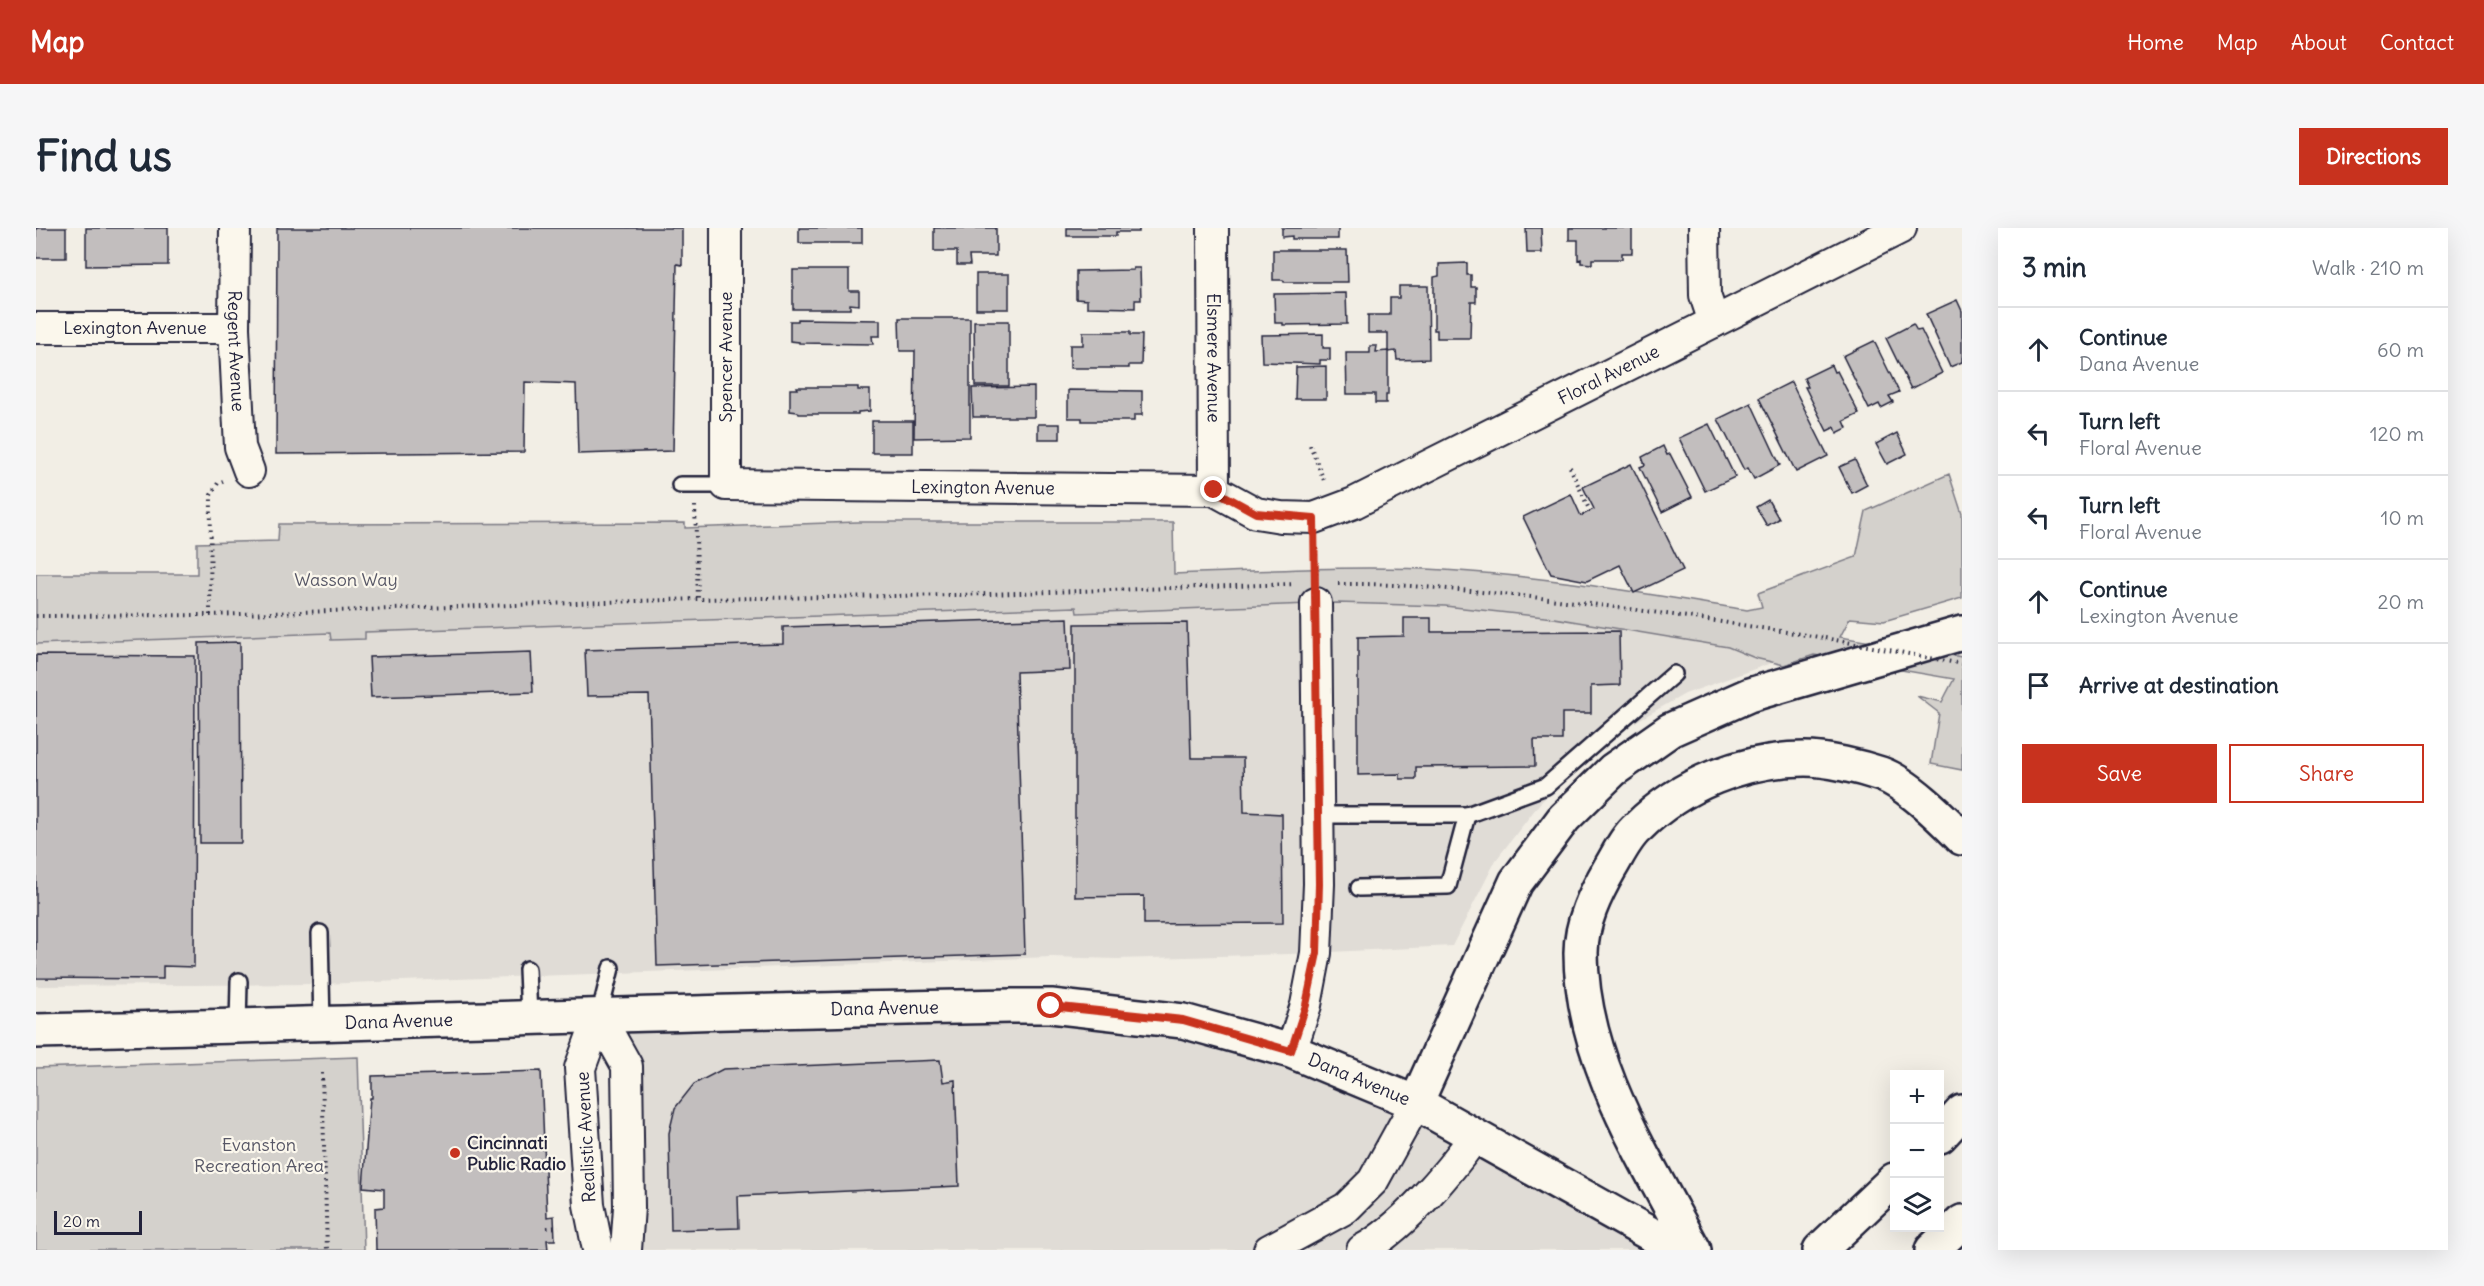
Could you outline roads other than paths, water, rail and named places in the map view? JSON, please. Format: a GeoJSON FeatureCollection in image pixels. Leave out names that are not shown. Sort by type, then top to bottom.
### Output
{"type":"FeatureCollection","features":[{"type":"Feature","properties":{"kind":"main road"},"geometry":{"type":"LineString","coordinates":[[1416,1103],[1516,882],[1564,818],[1612,770],[1670,730],[1749,695],[1962,633]]}},
{"type":"Feature","properties":{"kind":"main road"},"geometry":{"type":"LineString","coordinates":[[1694,1250],[1626,1123],[1601,1060],[1584,999],[1581,951],[1587,915],[1599,886],[1636,828],[1688,788],[1729,772],[1768,762],[1807,759],[1883,775],[1941,817],[1962,838]]}},
{"type":"Feature","properties":{"kind":"main road","name":"Dana Avenue"},"geometry":{"type":"LineString","coordinates":[[36,1031],[1051,1006],[1183,1020],[1291,1051],[1416,1103],[1678,1250]]}},
{"type":"Feature","properties":{"kind":"main road"},"geometry":{"type":"LineString","coordinates":[[1944,1132],[1962,1112]]}},
{"type":"Feature","properties":{"kind":"main road"},"geometry":{"type":"LineString","coordinates":[[1820,1250],[1890,1184]]}},
{"type":"Feature","properties":{"kind":"main road"},"geometry":{"type":"LineString","coordinates":[[1932,1250],[1962,1222]]}},
{"type":"Feature","properties":{"kind":"street","name":"Regent Avenue"},"geometry":{"type":"LineString","coordinates":[[234,228],[234,327],[240,447],[249,471]]}},
{"type":"Feature","properties":{"kind":"street","name":"Spencer Avenue"},"geometry":{"type":"LineString","coordinates":[[726,228],[726,485]]}},
{"type":"Feature","properties":{"kind":"street","name":"Elsmere Avenue"},"geometry":{"type":"LineString","coordinates":[[1213,228],[1214,490]]}},
{"type":"Feature","properties":{"kind":"street"},"geometry":{"type":"LineString","coordinates":[[1704,228],[1704,295],[1714,322]]}},
{"type":"Feature","properties":{"kind":"street","name":"Floral Avenue"},"geometry":{"type":"LineString","coordinates":[[1281,517],[1314,518],[1354,503],[1901,228]]}},
{"type":"Feature","properties":{"kind":"street","name":"Lexington Avenue"},"geometry":{"type":"LineString","coordinates":[[36,328],[234,327]]}},
{"type":"Feature","properties":{"kind":"street","name":"Lexington Avenue"},"geometry":{"type":"LineString","coordinates":[[726,485],[1214,490],[1256,513],[1281,517]]}},
{"type":"Feature","properties":{"kind":"street"},"geometry":{"type":"LineString","coordinates":[[1291,1051],[1306,1005],[1317,953],[1319,884],[1316,593]]}},
{"type":"Feature","properties":{"kind":"street"},"geometry":{"type":"LineString","coordinates":[[599,1016],[627,1066],[629,1207],[626,1250]]}},
{"type":"Feature","properties":{"kind":"street","name":"Realistic Avenue"},"geometry":{"type":"LineString","coordinates":[[598,1250],[589,1205],[580,1068],[599,1016]]}},
{"type":"Feature","properties":{"kind":"street"},"geometry":{"type":"LineString","coordinates":[[1269,1250],[1346,1208],[1373,1181],[1416,1103]]}},
{"type":"Feature","properties":{"kind":"street"},"geometry":{"type":"LineString","coordinates":[[1362,1250],[1401,1220],[1458,1160],[1475,1136]]}},
{"type":"Feature","properties":{"kind":"lane","name":"Lexington Avenue"},"geometry":{"type":"LineString","coordinates":[[687,485],[726,485]]}},
{"type":"Feature","properties":{"kind":"lane"},"geometry":{"type":"LineString","coordinates":[[1317,815],[1467,815],[1546,786],[1674,674]]}},
{"type":"Feature","properties":{"kind":"lane"},"geometry":{"type":"LineString","coordinates":[[1359,888],[1448,886],[1467,815]]}},
{"type":"Feature","properties":{"kind":"lane"},"geometry":{"type":"LineString","coordinates":[[320,933],[322,1025]]}},
{"type":"Feature","properties":{"kind":"lane"},"geometry":{"type":"LineString","coordinates":[[599,1016],[611,968]]}},
{"type":"Feature","properties":{"kind":"lane"},"geometry":{"type":"LineString","coordinates":[[527,969],[529,1018]]}},
{"type":"Feature","properties":{"kind":"lane"},"geometry":{"type":"LineString","coordinates":[[238,1027],[239,981]]}},
{"type":"Feature","properties":{"kind":"place","name":"Cincinnati Public Radio"},"geometry":{"type":"Point","coordinates":[455,1153]}},
{"type":"Feature","properties":{"kind":"park label","name":"Wasson Way"},"geometry":{"type":"Point","coordinates":[346,580]}},
{"type":"Feature","properties":{"kind":"park label","name":"Evanston Recreation Area"},"geometry":{"type":"Point","coordinates":[259,1155]}}]}
